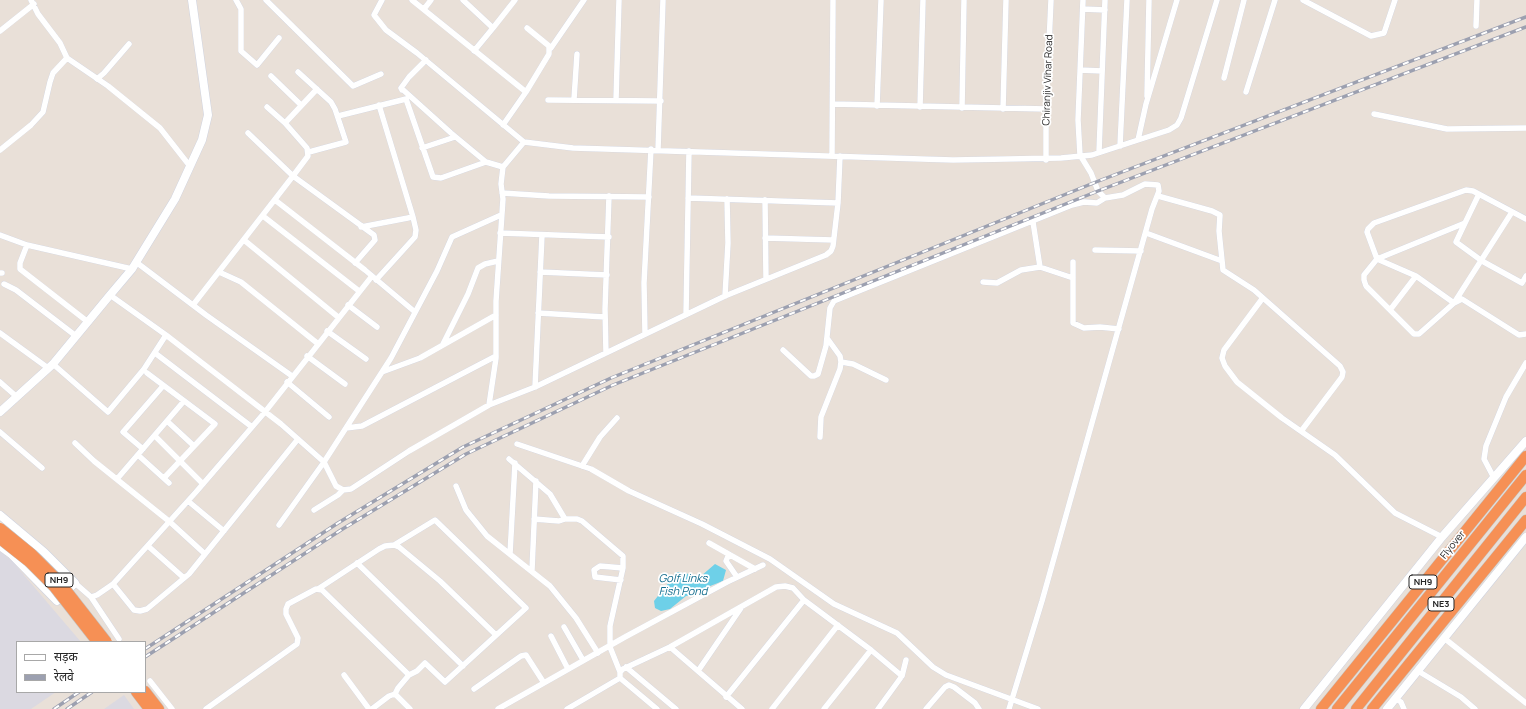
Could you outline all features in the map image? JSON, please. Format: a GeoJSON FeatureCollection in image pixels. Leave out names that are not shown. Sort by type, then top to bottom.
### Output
{"type":"FeatureCollection","features":[{"type":"Feature","properties":{"kind":"highway","name":"Flyover"},"geometry":{"type":"LineString","coordinates":[[1321,709],[1526,456]]}},
{"type":"Feature","properties":{"kind":"highway","name":"NE3"},"geometry":{"type":"LineString","coordinates":[[1336,709],[1526,475]]}},
{"type":"Feature","properties":{"kind":"highway","name":"NE3"},"geometry":{"type":"LineString","coordinates":[[1356,709],[1526,497]]}},
{"type":"Feature","properties":{"kind":"highway"},"geometry":{"type":"LineString","coordinates":[[1372,709],[1526,520]]}},
{"type":"Feature","properties":{"kind":"highway","name":"NH9"},"geometry":{"type":"LineString","coordinates":[[0,528],[32,554],[60,582],[106,641]]}},
{"type":"Feature","properties":{"kind":"highway","name":"NH9"},"geometry":{"type":"LineString","coordinates":[[0,539],[29,562],[54,587],[96,641]]}},
{"type":"Feature","properties":{"kind":"highway"},"geometry":{"type":"LineString","coordinates":[[146,691],[160,709]]}},
{"type":"Feature","properties":{"kind":"highway"},"geometry":{"type":"LineString","coordinates":[[137,693],[149,709]]}},
{"type":"Feature","properties":{"kind":"street"},"geometry":{"type":"LineString","coordinates":[[0,412],[50,366],[88,322],[134,265],[175,199],[202,140],[208,115],[192,0]]}},
{"type":"Feature","properties":{"kind":"street"},"geometry":{"type":"LineString","coordinates":[[236,0],[241,9],[241,51],[257,65],[279,38]]}},
{"type":"Feature","properties":{"kind":"street"},"geometry":{"type":"LineString","coordinates":[[266,0],[353,86],[381,74]]}},
{"type":"Feature","properties":{"kind":"street"},"geometry":{"type":"LineString","coordinates":[[382,0],[374,15],[386,30],[426,60],[524,142],[573,148],[651,149],[953,160],[1046,160],[1099,152],[1169,130],[1176,125],[1181,118],[1217,0]]}},
{"type":"Feature","properties":{"kind":"street"},"geometry":{"type":"LineString","coordinates":[[412,0],[526,92]]}},
{"type":"Feature","properties":{"kind":"street"},"geometry":{"type":"LineString","coordinates":[[424,9],[431,0]]}},
{"type":"Feature","properties":{"kind":"street"},"geometry":{"type":"LineString","coordinates":[[462,0],[493,28]]}},
{"type":"Feature","properties":{"kind":"street"},"geometry":{"type":"LineString","coordinates":[[474,51],[515,0]]}},
{"type":"Feature","properties":{"kind":"street"},"geometry":{"type":"LineString","coordinates":[[503,124],[526,92],[548,58],[551,48],[584,0]]}},
{"type":"Feature","properties":{"kind":"street"},"geometry":{"type":"LineString","coordinates":[[616,100],[619,0]]}},
{"type":"Feature","properties":{"kind":"street"},"geometry":{"type":"LineString","coordinates":[[658,150],[663,0]]}},
{"type":"Feature","properties":{"kind":"street"},"geometry":{"type":"LineString","coordinates":[[832,156],[833,0]]}},
{"type":"Feature","properties":{"kind":"street"},"geometry":{"type":"LineString","coordinates":[[878,106],[881,0]]}},
{"type":"Feature","properties":{"kind":"street"},"geometry":{"type":"LineString","coordinates":[[920,107],[923,0]]}},
{"type":"Feature","properties":{"kind":"street"},"geometry":{"type":"LineString","coordinates":[[962,108],[964,0]]}},
{"type":"Feature","properties":{"kind":"street"},"geometry":{"type":"LineString","coordinates":[[1003,109],[1006,0]]}},
{"type":"Feature","properties":{"kind":"street","name":"Chiranjiv Vihar Road"},"geometry":{"type":"LineString","coordinates":[[1046,160],[1046,109],[1051,0]]}},
{"type":"Feature","properties":{"kind":"street"},"geometry":{"type":"LineString","coordinates":[[1083,0],[1078,120],[1080,155],[1091,174],[1098,191],[1105,198]]}},
{"type":"Feature","properties":{"kind":"street"},"geometry":{"type":"LineString","coordinates":[[1099,152],[1105,0]]}},
{"type":"Feature","properties":{"kind":"street"},"geometry":{"type":"LineString","coordinates":[[1120,146],[1127,0]]}},
{"type":"Feature","properties":{"kind":"street"},"geometry":{"type":"LineString","coordinates":[[1146,104],[1149,0]]}},
{"type":"Feature","properties":{"kind":"street"},"geometry":{"type":"LineString","coordinates":[[1138,140],[1146,104],[1177,0]]}},
{"type":"Feature","properties":{"kind":"street"},"geometry":{"type":"LineString","coordinates":[[1224,78],[1244,0]]}},
{"type":"Feature","properties":{"kind":"street"},"geometry":{"type":"LineString","coordinates":[[1246,92],[1275,0]]}},
{"type":"Feature","properties":{"kind":"street"},"geometry":{"type":"LineString","coordinates":[[1303,0],[1371,36],[1384,33],[1394,0]]}},
{"type":"Feature","properties":{"kind":"street"},"geometry":{"type":"LineString","coordinates":[[1476,26],[1477,0]]}},
{"type":"Feature","properties":{"kind":"street"},"geometry":{"type":"LineString","coordinates":[[0,31],[33,2],[38,14],[60,43],[67,58],[97,79],[160,128],[190,166]]}},
{"type":"Feature","properties":{"kind":"street"},"geometry":{"type":"LineString","coordinates":[[1083,9],[1105,10]]}},
{"type":"Feature","properties":{"kind":"street"},"geometry":{"type":"LineString","coordinates":[[527,28],[551,48]]}},
{"type":"Feature","properties":{"kind":"street"},"geometry":{"type":"LineString","coordinates":[[97,79],[129,44]]}},
{"type":"Feature","properties":{"kind":"street"},"geometry":{"type":"LineString","coordinates":[[574,99],[577,54]]}},
{"type":"Feature","properties":{"kind":"street"},"geometry":{"type":"LineString","coordinates":[[0,150],[31,125],[43,112],[53,73],[67,58]]}},
{"type":"Feature","properties":{"kind":"street"},"geometry":{"type":"LineString","coordinates":[[401,88],[409,77],[426,60]]}},
{"type":"Feature","properties":{"kind":"street"},"geometry":{"type":"LineString","coordinates":[[1080,70],[1102,71]]}},
{"type":"Feature","properties":{"kind":"street"},"geometry":{"type":"LineString","coordinates":[[298,72],[331,102],[338,116],[346,142],[309,152]]}},
{"type":"Feature","properties":{"kind":"street"},"geometry":{"type":"LineString","coordinates":[[271,76],[301,105]]}},
{"type":"Feature","properties":{"kind":"street"},"geometry":{"type":"LineString","coordinates":[[401,88],[433,177],[441,178],[486,162]]}},
{"type":"Feature","properties":{"kind":"street"},"geometry":{"type":"LineString","coordinates":[[401,88],[455,137],[486,162],[503,167]]}},
{"type":"Feature","properties":{"kind":"street"},"geometry":{"type":"LineString","coordinates":[[285,122],[317,89]]}},
{"type":"Feature","properties":{"kind":"street"},"geometry":{"type":"LineString","coordinates":[[338,116],[406,99]]}},
{"type":"Feature","properties":{"kind":"street"},"geometry":{"type":"LineString","coordinates":[[548,100],[574,99],[660,101]]}},
{"type":"Feature","properties":{"kind":"street"},"geometry":{"type":"LineString","coordinates":[[833,104],[1046,109]]}},
{"type":"Feature","properties":{"kind":"street"},"geometry":{"type":"LineString","coordinates":[[91,597],[113,584],[170,522],[252,427],[359,290],[374,278],[415,237],[416,230],[413,217],[379,105]]}},
{"type":"Feature","properties":{"kind":"street"},"geometry":{"type":"LineString","coordinates":[[193,305],[308,156],[309,152],[303,141],[285,122],[267,107]]}},
{"type":"Feature","properties":{"kind":"street"},"geometry":{"type":"LineString","coordinates":[[1374,114],[1440,128],[1526,128]]}},
{"type":"Feature","properties":{"kind":"street"},"geometry":{"type":"LineString","coordinates":[[248,133],[293,176],[374,235],[375,240],[355,263]]}},
{"type":"Feature","properties":{"kind":"street"},"geometry":{"type":"LineString","coordinates":[[422,148],[455,137]]}},
{"type":"Feature","properties":{"kind":"street"},"geometry":{"type":"LineString","coordinates":[[489,405],[496,356],[498,261],[503,167],[524,142]]}},
{"type":"Feature","properties":{"kind":"street"},"geometry":{"type":"LineString","coordinates":[[645,334],[644,283],[651,149]]}},
{"type":"Feature","properties":{"kind":"street"},"geometry":{"type":"LineString","coordinates":[[686,314],[689,151]]}},
{"type":"Feature","properties":{"kind":"street"},"geometry":{"type":"LineString","coordinates":[[314,510],[344,490],[351,489],[409,451],[489,405],[535,387],[725,296],[826,255],[831,251],[834,240],[838,202],[840,156]]}},
{"type":"Feature","properties":{"kind":"street"},"geometry":{"type":"LineString","coordinates":[[783,350],[810,376],[814,376],[818,374],[827,338],[830,308],[834,301],[1072,205],[1084,202],[1097,203],[1105,198],[1123,195],[1145,184],[1158,185],[1158,196],[1152,209],[1119,329],[1009,709]]}},
{"type":"Feature","properties":{"kind":"street"},"geometry":{"type":"LineString","coordinates":[[1454,303],[1416,276],[1377,259],[1367,232],[1368,229],[1374,223],[1466,190],[1479,194],[1526,219]]}},
{"type":"Feature","properties":{"kind":"street"},"geometry":{"type":"LineString","coordinates":[[502,193],[649,197]]}},
{"type":"Feature","properties":{"kind":"street"},"geometry":{"type":"LineString","coordinates":[[1479,194],[1456,242],[1482,261],[1522,282],[1526,278]]}},
{"type":"Feature","properties":{"kind":"street"},"geometry":{"type":"LineString","coordinates":[[606,353],[605,317],[609,237],[609,196]]}},
{"type":"Feature","properties":{"kind":"street"},"geometry":{"type":"LineString","coordinates":[[1158,196],[1212,210],[1220,215],[1223,270],[1254,290],[1262,299],[1340,366],[1343,372],[1342,377],[1302,430]]}},
{"type":"Feature","properties":{"kind":"street"},"geometry":{"type":"LineString","coordinates":[[688,198],[838,202]]}},
{"type":"Feature","properties":{"kind":"street"},"geometry":{"type":"LineString","coordinates":[[725,296],[728,243],[727,199]]}},
{"type":"Feature","properties":{"kind":"street"},"geometry":{"type":"LineString","coordinates":[[275,200],[415,312]]}},
{"type":"Feature","properties":{"kind":"street"},"geometry":{"type":"LineString","coordinates":[[765,200],[766,279]]}},
{"type":"Feature","properties":{"kind":"street"},"geometry":{"type":"LineString","coordinates":[[1465,222],[1377,259],[1364,275],[1366,286],[1414,334],[1419,334],[1454,303],[1512,212]]}},
{"type":"Feature","properties":{"kind":"street"},"geometry":{"type":"LineString","coordinates":[[279,525],[324,462],[382,372],[437,271],[452,237],[500,215]]}},
{"type":"Feature","properties":{"kind":"street"},"geometry":{"type":"LineString","coordinates":[[263,216],[359,290]]}},
{"type":"Feature","properties":{"kind":"street"},"geometry":{"type":"LineString","coordinates":[[361,227],[413,217]]}},
{"type":"Feature","properties":{"kind":"street"},"geometry":{"type":"LineString","coordinates":[[1033,222],[1040,267]]}},
{"type":"Feature","properties":{"kind":"street"},"geometry":{"type":"LineString","coordinates":[[500,233],[609,237]]}},
{"type":"Feature","properties":{"kind":"street"},"geometry":{"type":"LineString","coordinates":[[1146,233],[1222,260]]}},
{"type":"Feature","properties":{"kind":"street"},"geometry":{"type":"LineString","coordinates":[[0,235],[27,245],[134,265],[292,376]]}},
{"type":"Feature","properties":{"kind":"street"},"geometry":{"type":"LineString","coordinates":[[535,387],[542,235]]}},
{"type":"Feature","properties":{"kind":"street"},"geometry":{"type":"LineString","coordinates":[[765,238],[834,240]]}},
{"type":"Feature","properties":{"kind":"street"},"geometry":{"type":"LineString","coordinates":[[244,240],[338,317]]}},
{"type":"Feature","properties":{"kind":"street"},"geometry":{"type":"LineString","coordinates":[[27,245],[20,263],[20,269],[88,322]]}},
{"type":"Feature","properties":{"kind":"street"},"geometry":{"type":"LineString","coordinates":[[1095,250],[1141,251]]}},
{"type":"Feature","properties":{"kind":"street"},"geometry":{"type":"LineString","coordinates":[[443,344],[468,294],[478,268],[485,264],[498,261]]}},
{"type":"Feature","properties":{"kind":"street"},"geometry":{"type":"LineString","coordinates":[[1073,262],[1073,323],[1084,328],[1100,326],[1119,329]]}},
{"type":"Feature","properties":{"kind":"street"},"geometry":{"type":"LineString","coordinates":[[983,282],[996,283],[1021,270],[1040,267],[1073,278]]}},
{"type":"Feature","properties":{"kind":"street"},"geometry":{"type":"LineString","coordinates":[[219,272],[241,282],[317,343]]}},
{"type":"Feature","properties":{"kind":"street"},"geometry":{"type":"LineString","coordinates":[[540,272],[607,275]]}},
{"type":"Feature","properties":{"kind":"street"},"geometry":{"type":"LineString","coordinates":[[1390,310],[1416,276]]}},
{"type":"Feature","properties":{"kind":"street"},"geometry":{"type":"LineString","coordinates":[[4,284],[16,290],[76,336]]}},
{"type":"Feature","properties":{"kind":"street"},"geometry":{"type":"LineString","coordinates":[[110,295],[166,335],[298,439],[324,462],[336,486],[344,490]]}},
{"type":"Feature","properties":{"kind":"street"},"geometry":{"type":"LineString","coordinates":[[1262,299],[1224,350],[1222,358],[1225,366],[1237,382],[1282,418],[1302,430],[1335,455],[1395,513],[1442,537]]}},
{"type":"Feature","properties":{"kind":"street"},"geometry":{"type":"LineString","coordinates":[[1454,303],[1462,300],[1519,335],[1526,334]]}},
{"type":"Feature","properties":{"kind":"street"},"geometry":{"type":"LineString","coordinates":[[348,305],[377,327]]}},
{"type":"Feature","properties":{"kind":"street"},"geometry":{"type":"LineString","coordinates":[[538,313],[605,317]]}},
{"type":"Feature","properties":{"kind":"street"},"geometry":{"type":"LineString","coordinates":[[382,372],[420,358],[496,315]]}},
{"type":"Feature","properties":{"kind":"street"},"geometry":{"type":"LineString","coordinates":[[327,331],[366,359]]}},
{"type":"Feature","properties":{"kind":"street"},"geometry":{"type":"LineString","coordinates":[[0,333],[50,366],[108,412],[156,353],[166,335]]}},
{"type":"Feature","properties":{"kind":"street"},"geometry":{"type":"LineString","coordinates":[[820,437],[821,416],[840,369],[841,362],[840,356],[827,338]]}},
{"type":"Feature","properties":{"kind":"street"},"geometry":{"type":"LineString","coordinates":[[156,353],[252,427]]}},
{"type":"Feature","properties":{"kind":"street"},"geometry":{"type":"LineString","coordinates":[[307,356],[345,384]]}},
{"type":"Feature","properties":{"kind":"street"},"geometry":{"type":"LineString","coordinates":[[346,428],[362,426],[496,356]]}},
{"type":"Feature","properties":{"kind":"street"},"geometry":{"type":"LineString","coordinates":[[841,362],[853,364],[886,380]]}},
{"type":"Feature","properties":{"kind":"street"},"geometry":{"type":"LineString","coordinates":[[1494,478],[1484,460],[1486,446],[1506,397],[1526,363]]}},
{"type":"Feature","properties":{"kind":"street"},"geometry":{"type":"LineString","coordinates":[[147,373],[215,424],[164,478]]}},
{"type":"Feature","properties":{"kind":"street"},"geometry":{"type":"LineString","coordinates":[[0,382],[17,397]]}},
{"type":"Feature","properties":{"kind":"street"},"geometry":{"type":"LineString","coordinates":[[287,382],[330,417]]}},
{"type":"Feature","properties":{"kind":"street"},"geometry":{"type":"LineString","coordinates":[[143,449],[123,432],[163,386]]}},
{"type":"Feature","properties":{"kind":"street"},"geometry":{"type":"LineString","coordinates":[[117,479],[184,401]]}},
{"type":"Feature","properties":{"kind":"street"},"geometry":{"type":"LineString","coordinates":[[582,466],[600,437],[617,418]]}},
{"type":"Feature","properties":{"kind":"street"},"geometry":{"type":"LineString","coordinates":[[167,421],[194,446]]}},
{"type":"Feature","properties":{"kind":"street"},"geometry":{"type":"LineString","coordinates":[[0,432],[42,468]]}},
{"type":"Feature","properties":{"kind":"street"},"geometry":{"type":"LineString","coordinates":[[155,436],[203,484]]}},
{"type":"Feature","properties":{"kind":"street"},"geometry":{"type":"LineString","coordinates":[[113,584],[134,610],[140,611],[147,609],[184,578],[298,439]]}},
{"type":"Feature","properties":{"kind":"street"},"geometry":{"type":"LineString","coordinates":[[1304,709],[1442,537],[1526,441]]}},
{"type":"Feature","properties":{"kind":"street"},"geometry":{"type":"LineString","coordinates":[[75,443],[170,522],[204,554]]}},
{"type":"Feature","properties":{"kind":"street"},"geometry":{"type":"LineString","coordinates":[[517,444],[591,469],[629,491],[702,524],[770,559],[834,604],[897,633],[933,667],[946,675],[1038,709]]}},
{"type":"Feature","properties":{"kind":"street"},"geometry":{"type":"LineString","coordinates":[[138,455],[169,483]]}},
{"type":"Feature","properties":{"kind":"street"},"geometry":{"type":"LineString","coordinates":[[509,459],[536,481],[554,499],[565,519]]}},
{"type":"Feature","properties":{"kind":"street"},"geometry":{"type":"LineString","coordinates":[[510,554],[515,463]]}},
{"type":"Feature","properties":{"kind":"street"},"geometry":{"type":"LineString","coordinates":[[532,570],[536,481]]}},
{"type":"Feature","properties":{"kind":"street"},"geometry":{"type":"LineString","coordinates":[[456,486],[466,510],[487,536],[532,570],[550,586],[576,618],[598,653]]}},
{"type":"Feature","properties":{"kind":"street"},"geometry":{"type":"LineString","coordinates":[[188,501],[224,531]]}},
{"type":"Feature","properties":{"kind":"street"},"geometry":{"type":"LineString","coordinates":[[0,515],[44,552],[74,584],[91,597],[119,639]]}},
{"type":"Feature","properties":{"kind":"street"},"geometry":{"type":"LineString","coordinates":[[534,519],[559,521],[565,519],[577,519],[587,525],[623,556],[621,580],[610,626],[610,647],[620,675],[657,709]]}},
{"type":"Feature","properties":{"kind":"street"},"geometry":{"type":"LineString","coordinates":[[206,709],[297,644],[298,638],[286,614],[288,604],[305,593],[318,589],[385,546],[394,545],[435,520],[526,608],[445,682],[425,663],[417,671],[409,675],[395,694],[389,696],[371,709],[344,675]]}},
{"type":"Feature","properties":{"kind":"street"},"geometry":{"type":"LineString","coordinates":[[1387,709],[1526,537]]}},
{"type":"Feature","properties":{"kind":"street"},"geometry":{"type":"LineString","coordinates":[[710,543],[755,569]]}},
{"type":"Feature","properties":{"kind":"street"},"geometry":{"type":"LineString","coordinates":[[394,545],[399,547],[440,581],[496,636]]}},
{"type":"Feature","properties":{"kind":"street"},"geometry":{"type":"LineString","coordinates":[[0,546],[11,554],[57,601],[74,584]]}},
{"type":"Feature","properties":{"kind":"street"},"geometry":{"type":"LineString","coordinates":[[148,546],[184,578]]}},
{"type":"Feature","properties":{"kind":"street"},"geometry":{"type":"LineString","coordinates":[[729,554],[726,561],[737,577]]}},
{"type":"Feature","properties":{"kind":"street"},"geometry":{"type":"LineString","coordinates":[[357,563],[463,666]]}},
{"type":"Feature","properties":{"kind":"street"},"geometry":{"type":"LineString","coordinates":[[498,709],[583,660],[610,647],[624,637],[737,577],[764,565]]}},
{"type":"Feature","properties":{"kind":"street"},"geometry":{"type":"LineString","coordinates":[[621,580],[595,577],[594,570],[600,566],[623,568]]}},
{"type":"Feature","properties":{"kind":"street"},"geometry":{"type":"LineString","coordinates":[[567,709],[620,675],[626,668],[670,647],[776,587],[785,586],[793,588],[804,600],[871,650],[902,676]]}},
{"type":"Feature","properties":{"kind":"street"},"geometry":{"type":"LineString","coordinates":[[318,589],[322,590],[409,675]]}},
{"type":"Feature","properties":{"kind":"street"},"geometry":{"type":"LineString","coordinates":[[726,696],[804,600]]}},
{"type":"Feature","properties":{"kind":"street"},"geometry":{"type":"LineString","coordinates":[[698,671],[743,606]]}},
{"type":"Feature","properties":{"kind":"street"},"geometry":{"type":"LineString","coordinates":[[772,709],[838,625]]}},
{"type":"Feature","properties":{"kind":"street"},"geometry":{"type":"LineString","coordinates":[[564,627],[583,660]]}},
{"type":"Feature","properties":{"kind":"street"},"geometry":{"type":"LineString","coordinates":[[551,636],[568,669]]}},
{"type":"Feature","properties":{"kind":"street"},"geometry":{"type":"LineString","coordinates":[[1444,638],[1526,703]]}},
{"type":"Feature","properties":{"kind":"street"},"geometry":{"type":"LineString","coordinates":[[670,647],[742,709]]}},
{"type":"Feature","properties":{"kind":"street"},"geometry":{"type":"LineString","coordinates":[[824,709],[871,650]]}},
{"type":"Feature","properties":{"kind":"street"},"geometry":{"type":"LineString","coordinates":[[474,689],[520,656],[526,655],[544,683]]}},
{"type":"Feature","properties":{"kind":"street"},"geometry":{"type":"LineString","coordinates":[[878,709],[902,676],[906,660]]}},
{"type":"Feature","properties":{"kind":"street"},"geometry":{"type":"LineString","coordinates":[[626,668],[676,709]]}},
{"type":"Feature","properties":{"kind":"street"},"geometry":{"type":"LineString","coordinates":[[1418,671],[1461,697],[1475,709]]}},
{"type":"Feature","properties":{"kind":"street"},"geometry":{"type":"LineString","coordinates":[[150,681],[172,709]]}},
{"type":"Feature","properties":{"kind":"street"},"geometry":{"type":"LineString","coordinates":[[926,709],[945,687],[949,685],[975,702],[979,709]]}},
{"type":"Feature","properties":{"kind":"street"},"geometry":{"type":"LineString","coordinates":[[395,694],[410,709]]}},
{"type":"Feature","properties":{"kind":"street"},"geometry":{"type":"LineString","coordinates":[[1396,699],[1402,702],[1404,709]]}},
{"type":"Feature","properties":{"kind":"shaded area"},"geometry":{"type":"Polygon","coordinates":[[[0,551],[12,561],[80,641],[16,641],[16,693],[55,693],[31,709],[0,709],[0,551]]]}},
{"type":"Feature","properties":{"kind":"shaded area"},"geometry":{"type":"Polygon","coordinates":[[[124,695],[134,709],[104,709],[124,695]]]}},
{"type":"Feature","properties":{"kind":"water","name":"Golf Links Fish Pond"},"geometry":{"type":"Polygon","coordinates":[[[715,564],[726,570],[723,581],[700,590],[696,595],[686,596],[670,609],[661,611],[655,608],[654,601],[677,572],[701,576],[715,564]]]}},
{"type":"Feature","properties":{"kind":"railway"},"geometry":{"type":"LineString","coordinates":[[146,648],[338,523],[463,447],[611,378],[1096,182],[1526,17]]}},
{"type":"Feature","properties":{"kind":"railway"},"geometry":{"type":"LineString","coordinates":[[146,656],[341,530],[466,454],[613,385],[1098,191],[1526,27]]}},
{"type":"Feature","properties":{"kind":"railway"},"geometry":{"type":"LineString","coordinates":[[54,709],[78,693]]}},
{"type":"Feature","properties":{"kind":"railway"},"geometry":{"type":"LineString","coordinates":[[67,709],[91,693]]}}]}
